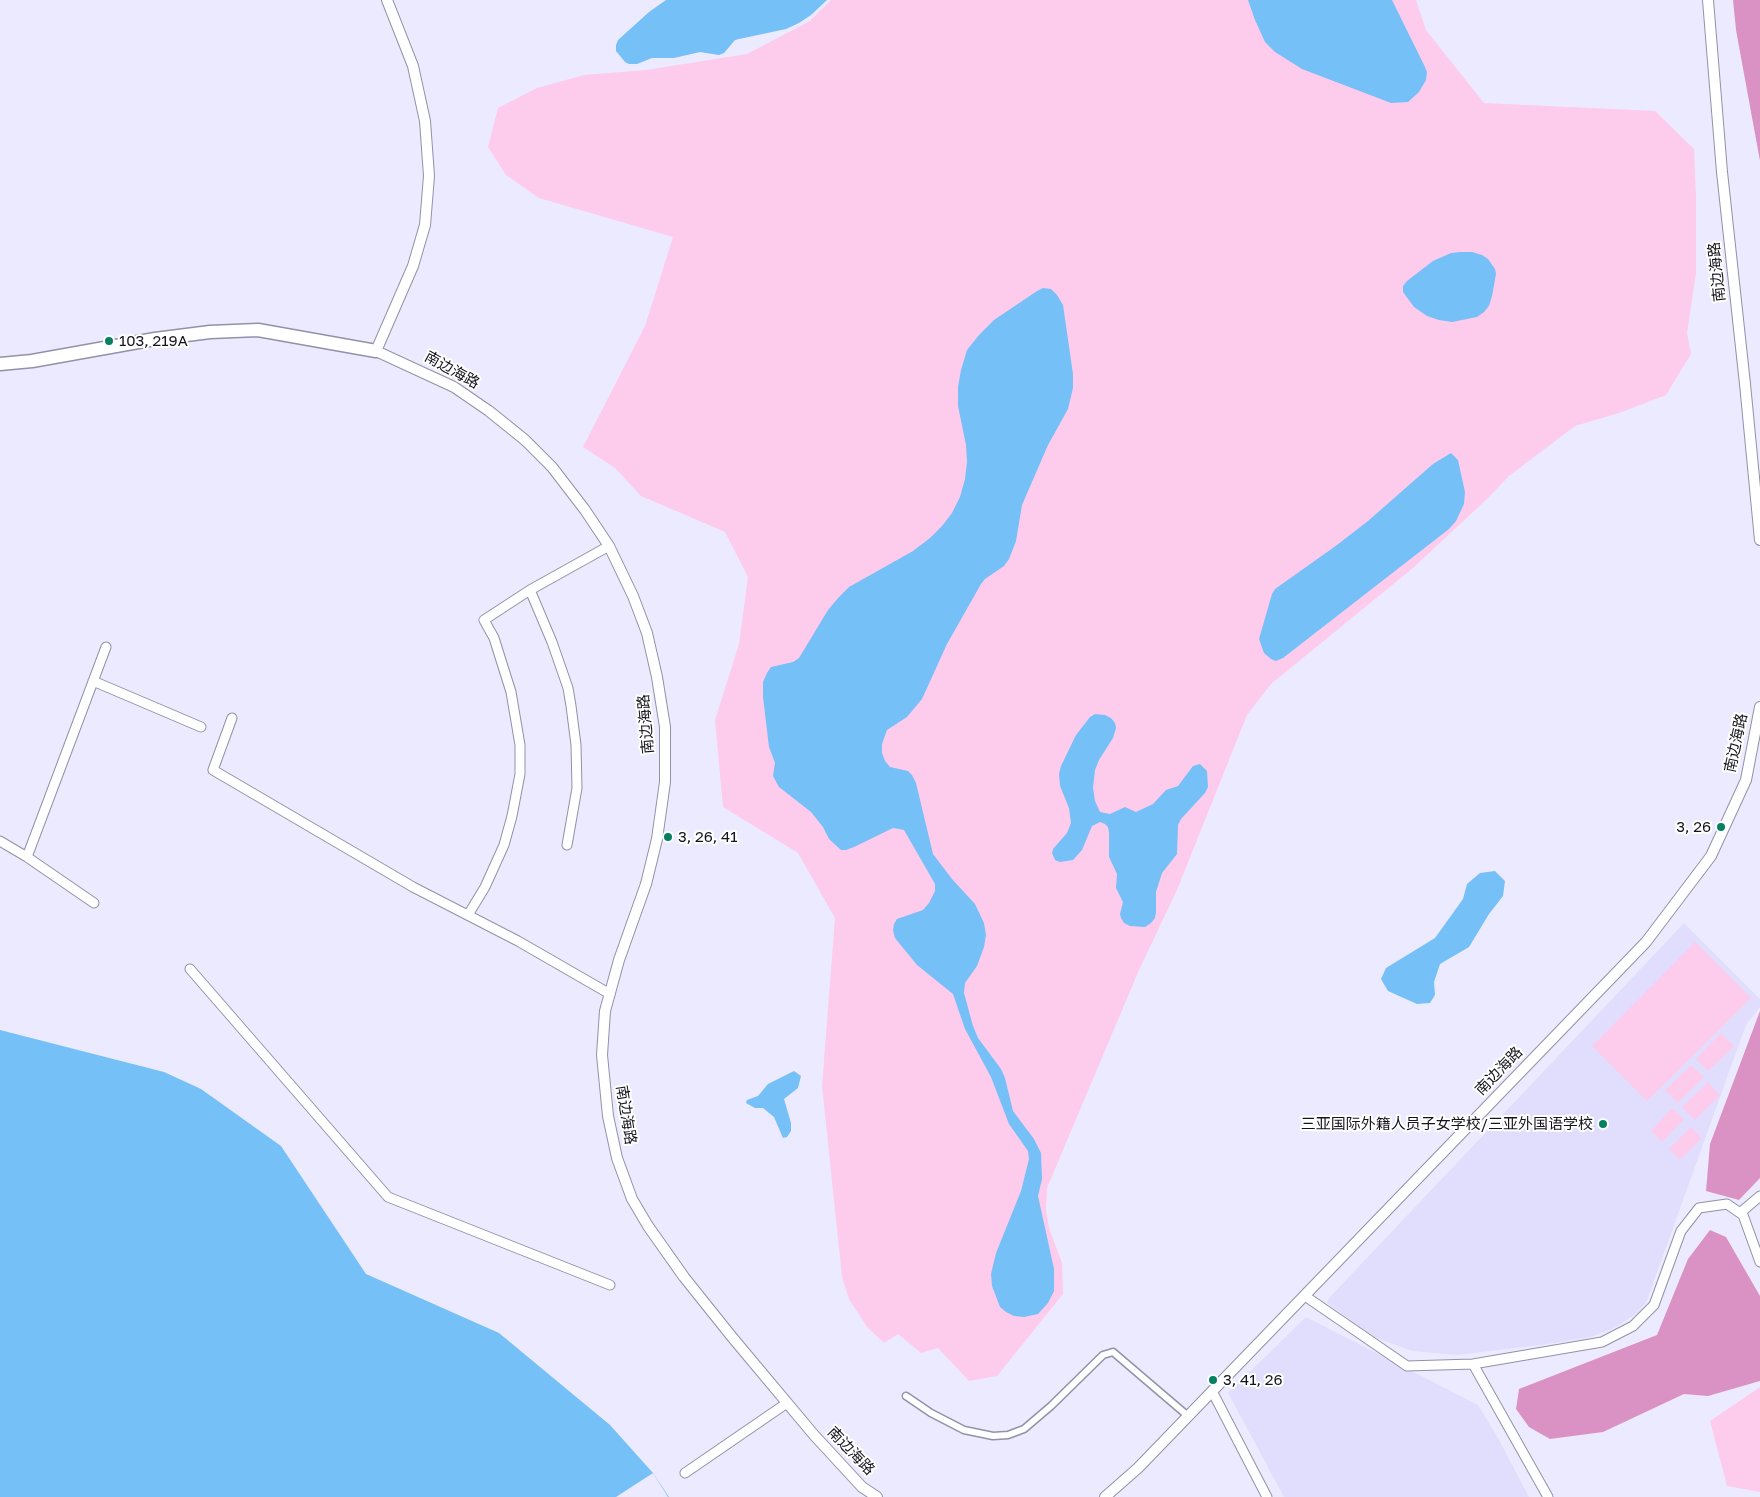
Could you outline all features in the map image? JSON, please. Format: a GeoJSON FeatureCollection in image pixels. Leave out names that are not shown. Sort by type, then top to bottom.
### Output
{"type":"FeatureCollection","features":[{"type":"Feature","properties":{"kind":"main road","name":"南边海路"},"geometry":{"type":"LineString","coordinates":[[0,364],[72,354],[155,339],[220,331],[258,330],[376,351]]}},
{"type":"Feature","properties":{"kind":"street"},"geometry":{"type":"LineString","coordinates":[[376,351],[413,266],[425,225],[429,176],[425,121],[413,66],[388,0]]}},
{"type":"Feature","properties":{"kind":"street","name":"南边海路"},"geometry":{"type":"LineString","coordinates":[[1708,0],[1722,172],[1746,384],[1760,540]]}},
{"type":"Feature","properties":{"kind":"street","name":"南边海路"},"geometry":{"type":"LineString","coordinates":[[376,351],[454,387],[489,411],[525,440],[552,467],[586,510],[609,546],[633,596],[647,633],[657,677],[665,727],[665,782],[657,839],[646,884],[619,960],[606,1011],[602,1055],[608,1116],[617,1158],[632,1199],[648,1226],[684,1277],[814,1436],[862,1487],[877,1497]]}},
{"type":"Feature","properties":{"kind":"street"},"geometry":{"type":"LineString","coordinates":[[468,915],[485,886],[504,845],[520,774],[520,745],[512,692],[494,638],[484,620],[530,590],[609,546]]}},
{"type":"Feature","properties":{"kind":"street"},"geometry":{"type":"LineString","coordinates":[[530,590],[552,642],[568,688],[572,706],[576,745],[577,788],[567,845]]}},
{"type":"Feature","properties":{"kind":"street"},"geometry":{"type":"LineString","coordinates":[[27,857],[106,647]]}},
{"type":"Feature","properties":{"kind":"street"},"geometry":{"type":"LineString","coordinates":[[93,681],[201,727]]}},
{"type":"Feature","properties":{"kind":"street","name":"南边海路"},"geometry":{"type":"LineString","coordinates":[[1105,1497],[1138,1468],[1646,942],[1711,856],[1746,780],[1760,707]]}},
{"type":"Feature","properties":{"kind":"street"},"geometry":{"type":"LineString","coordinates":[[232,718],[213,770],[413,887],[518,941],[610,994]]}},
{"type":"Feature","properties":{"kind":"street"},"geometry":{"type":"LineString","coordinates":[[0,841],[27,857],[94,903]]}},
{"type":"Feature","properties":{"kind":"street"},"geometry":{"type":"LineString","coordinates":[[190,970],[388,1197],[610,1285]]}},
{"type":"Feature","properties":{"kind":"street"},"geometry":{"type":"LineString","coordinates":[[1740,1213],[1760,1196]]}},
{"type":"Feature","properties":{"kind":"street"},"geometry":{"type":"LineString","coordinates":[[1304,1296],[1407,1366],[1473,1364],[1602,1342],[1633,1326],[1654,1305],[1681,1231],[1699,1208],[1727,1204],[1743,1215],[1760,1262]]}},
{"type":"Feature","properties":{"kind":"street"},"geometry":{"type":"LineString","coordinates":[[906,1396],[931,1413],[964,1430],[993,1436],[1008,1435],[1024,1429],[1104,1355],[1112,1352],[1188,1416]]}},
{"type":"Feature","properties":{"kind":"street"},"geometry":{"type":"LineString","coordinates":[[1473,1364],[1548,1497]]}},
{"type":"Feature","properties":{"kind":"street"},"geometry":{"type":"LineString","coordinates":[[1212,1391],[1267,1497]]}},
{"type":"Feature","properties":{"kind":"street"},"geometry":{"type":"LineString","coordinates":[[685,1472],[787,1403]]}},
{"type":"Feature","properties":{"kind":"shaded area"},"geometry":{"type":"Polygon","coordinates":[[[831,0],[1416,0],[1426,30],[1484,103],[1655,111],[1694,149],[1696,273],[1687,333],[1691,354],[1666,395],[1622,412],[1575,426],[1509,476],[1413,568],[1271,684],[1247,715],[1177,890],[1139,970],[1047,1188],[1046,1210],[1049,1228],[1062,1263],[1063,1294],[997,1376],[969,1381],[938,1348],[921,1353],[898,1334],[884,1343],[867,1327],[849,1299],[842,1277],[822,1086],[835,918],[798,853],[723,807],[715,720],[739,644],[748,577],[725,532],[641,496],[615,468],[583,447],[645,326],[673,237],[539,198],[506,175],[488,147],[498,108],[537,88],[584,75],[646,70],[747,54],[810,21],[831,0]]]}},
{"type":"Feature","properties":{"kind":"shaded area"},"geometry":{"type":"Polygon","coordinates":[[[1733,0],[1760,0],[1760,161],[1736,30],[1733,0]]]}},
{"type":"Feature","properties":{"kind":"shaded area","name":"三亚国际外籍人员子女学校/三亚外国语学校"},"geometry":{"type":"Polygon","coordinates":[[[1684,923],[1760,999],[1760,1007],[1746,1025],[1646,1303],[1636,1314],[1614,1328],[1591,1337],[1457,1355],[1412,1351],[1374,1337],[1327,1303],[1329,1298],[1684,923]]]}},
{"type":"Feature","properties":{"kind":"shaded area"},"geometry":{"type":"Polygon","coordinates":[[[1695,942],[1751,998],[1647,1101],[1592,1046],[1695,942]]]}},
{"type":"Feature","properties":{"kind":"shaded area"},"geometry":{"type":"Polygon","coordinates":[[[1760,1011],[1760,1178],[1739,1200],[1706,1191],[1710,1144],[1760,1011]]]}},
{"type":"Feature","properties":{"kind":"shaded area"},"geometry":{"type":"Polygon","coordinates":[[[1721,1033],[1734,1046],[1708,1071],[1696,1059],[1721,1033]]]}},
{"type":"Feature","properties":{"kind":"shaded area"},"geometry":{"type":"Polygon","coordinates":[[[1691,1065],[1704,1077],[1678,1103],[1665,1090],[1691,1065]]]}},
{"type":"Feature","properties":{"kind":"shaded area"},"geometry":{"type":"Polygon","coordinates":[[[1708,1082],[1720,1095],[1695,1120],[1682,1107],[1708,1082]]]}},
{"type":"Feature","properties":{"kind":"shaded area"},"geometry":{"type":"Polygon","coordinates":[[[1672,1108],[1684,1119],[1662,1142],[1651,1131],[1672,1108]]]}},
{"type":"Feature","properties":{"kind":"shaded area"},"geometry":{"type":"Polygon","coordinates":[[[1691,1127],[1702,1138],[1680,1160],[1669,1149],[1691,1127]]]}},
{"type":"Feature","properties":{"kind":"shaded area"},"geometry":{"type":"Polygon","coordinates":[[[1710,1230],[1726,1237],[1760,1296],[1760,1381],[1708,1396],[1684,1394],[1603,1432],[1550,1439],[1529,1427],[1516,1409],[1519,1389],[1657,1335],[1688,1259],[1710,1230]]]}},
{"type":"Feature","properties":{"kind":"shaded area"},"geometry":{"type":"Polygon","coordinates":[[[1306,1317],[1478,1405],[1529,1497],[1284,1497],[1228,1393],[1306,1317]]]}},
{"type":"Feature","properties":{"kind":"shaded area"},"geometry":{"type":"Polygon","coordinates":[[[1760,1387],[1760,1492],[1727,1486],[1710,1421],[1760,1387]]]}},
{"type":"Feature","properties":{"kind":"water"},"geometry":{"type":"Polygon","coordinates":[[[666,0],[827,0],[799,23],[786,29],[735,40],[724,53],[719,55],[700,52],[674,58],[652,58],[637,64],[625,62],[616,51],[618,40],[649,12],[666,0]]]}},
{"type":"Feature","properties":{"kind":"water"},"geometry":{"type":"Polygon","coordinates":[[[1248,0],[1392,0],[1427,72],[1426,80],[1419,92],[1408,102],[1391,103],[1302,69],[1275,52],[1265,42],[1248,0]]]}},
{"type":"Feature","properties":{"kind":"water"},"geometry":{"type":"Polygon","coordinates":[[[1472,252],[1482,255],[1488,259],[1495,269],[1496,274],[1489,306],[1477,317],[1452,322],[1427,316],[1414,307],[1403,292],[1403,286],[1433,261],[1451,253],[1472,252]]]}},
{"type":"Feature","properties":{"kind":"water"},"geometry":{"type":"Polygon","coordinates":[[[1043,288],[1051,289],[1063,305],[1073,374],[1073,388],[1068,409],[1048,445],[1022,505],[1016,541],[1009,559],[1004,566],[981,584],[947,644],[922,699],[907,717],[887,730],[882,744],[882,753],[890,767],[908,771],[912,775],[916,783],[933,854],[952,879],[975,904],[984,923],[986,935],[984,947],[977,966],[965,983],[964,993],[978,1038],[1001,1069],[1005,1078],[1013,1111],[1034,1139],[1041,1153],[1042,1179],[1038,1196],[1054,1269],[1054,1291],[1048,1303],[1038,1314],[1024,1317],[1014,1316],[1000,1307],[992,1286],[991,1274],[996,1253],[1021,1191],[1029,1159],[1028,1151],[1009,1124],[991,1077],[965,1029],[953,994],[917,965],[895,938],[893,930],[897,919],[923,910],[935,891],[935,884],[904,830],[893,828],[854,847],[841,850],[829,839],[823,827],[811,812],[779,787],[773,776],[775,763],[769,747],[763,682],[771,667],[793,662],[799,658],[828,610],[849,587],[913,551],[930,538],[952,513],[960,497],[967,462],[966,445],[958,406],[958,387],[967,350],[994,320],[1043,288]]]}},
{"type":"Feature","properties":{"kind":"water"},"geometry":{"type":"Polygon","coordinates":[[[1451,453],[1458,460],[1465,492],[1464,504],[1456,521],[1449,529],[1283,658],[1276,661],[1264,653],[1259,639],[1275,589],[1337,545],[1368,521],[1433,464],[1451,453]]]}},
{"type":"Feature","properties":{"kind":"water"},"geometry":{"type":"Polygon","coordinates":[[[1095,714],[1111,718],[1116,728],[1113,738],[1095,770],[1093,788],[1095,801],[1100,812],[1110,814],[1125,807],[1136,812],[1153,804],[1166,790],[1178,786],[1193,766],[1200,764],[1207,771],[1208,787],[1205,793],[1181,819],[1178,825],[1177,854],[1162,873],[1156,892],[1155,918],[1145,927],[1130,926],[1124,923],[1121,918],[1123,902],[1116,888],[1117,874],[1109,857],[1109,833],[1108,827],[1105,824],[1100,822],[1092,826],[1082,850],[1073,860],[1060,862],[1055,860],[1052,853],[1053,849],[1067,833],[1071,823],[1069,808],[1060,786],[1059,774],[1061,766],[1076,735],[1090,717],[1095,714]]]}},
{"type":"Feature","properties":{"kind":"water"},"geometry":{"type":"Polygon","coordinates":[[[1495,871],[1505,881],[1503,896],[1489,914],[1469,947],[1440,964],[1434,982],[1435,995],[1430,1003],[1417,1004],[1388,991],[1381,979],[1386,968],[1435,938],[1463,899],[1467,884],[1480,873],[1495,871]]]}},
{"type":"Feature","properties":{"kind":"water"},"geometry":{"type":"Polygon","coordinates":[[[0,1030],[164,1072],[201,1089],[281,1146],[366,1274],[499,1333],[610,1425],[653,1473],[669,1497],[0,1497],[0,1030]]]}},
{"type":"Feature","properties":{"kind":"water"},"geometry":{"type":"Polygon","coordinates":[[[794,1071],[801,1076],[798,1088],[784,1099],[791,1123],[791,1131],[787,1137],[783,1138],[774,1117],[763,1108],[755,1108],[746,1103],[747,1100],[758,1096],[768,1084],[794,1071]]]}},
{"type":"Feature","properties":{"kind":"pier"},"geometry":{"type":"Polygon","coordinates":[[[653,1473],[668,1497],[616,1497],[653,1473]]]}},
{"type":"Feature","properties":{"kind":"place","name":"103, 219A"},"geometry":{"type":"Point","coordinates":[109,341]}},
{"type":"Feature","properties":{"kind":"place","name":"3, 26"},"geometry":{"type":"Point","coordinates":[1721,827]}},
{"type":"Feature","properties":{"kind":"place","name":"3, 26, 41"},"geometry":{"type":"Point","coordinates":[668,837]}},
{"type":"Feature","properties":{"kind":"place","name":"三亚国际外籍人员子女学校/三亚外国语学校"},"geometry":{"type":"Point","coordinates":[1603,1124]}},
{"type":"Feature","properties":{"kind":"place","name":"3, 41, 26"},"geometry":{"type":"Point","coordinates":[1213,1380]}}]}
